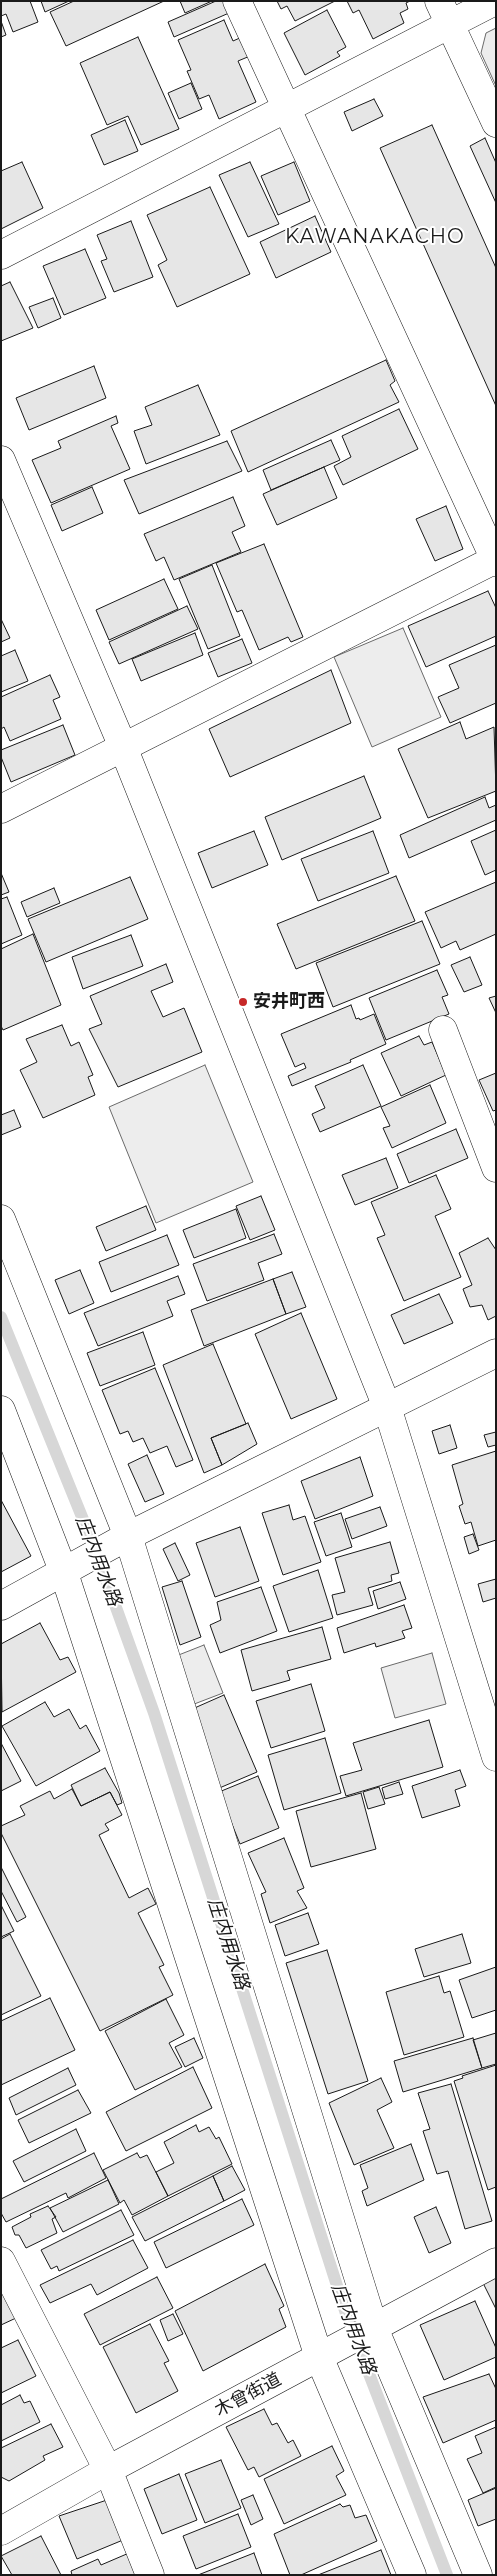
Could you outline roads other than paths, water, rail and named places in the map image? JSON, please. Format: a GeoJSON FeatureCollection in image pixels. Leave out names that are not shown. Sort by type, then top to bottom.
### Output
{"type":"FeatureCollection","features":[{"type":"Feature","properties":{"kind":"street"},"geometry":{"type":"LineString","coordinates":[[1,809],[495,560],[237,1]]}},
{"type":"Feature","properties":{"kind":"street"},"geometry":{"type":"LineString","coordinates":[[1,255],[286,109],[444,13],[495,1]]}},
{"type":"Feature","properties":{"kind":"street"},"geometry":{"type":"LineString","coordinates":[[444,13],[496,123]]}},
{"type":"Feature","properties":{"kind":"street"},"geometry":{"type":"LineString","coordinates":[[1,460],[123,748],[387,1407],[496,1758]]}},
{"type":"Feature","properties":{"kind":"street"},"geometry":{"type":"LineString","coordinates":[[443,1030],[496,1168]]}},
{"type":"Feature","properties":{"kind":"street"},"geometry":{"type":"LineString","coordinates":[[1,1219],[121,1540],[371,2329],[478,2575]]}},
{"type":"Feature","properties":{"kind":"street"},"geometry":{"type":"LineString","coordinates":[[1,1606],[121,1540],[496,1353]]}},
{"type":"Feature","properties":{"kind":"street"},"geometry":{"type":"LineString","coordinates":[[1,1410],[74,1567],[325,2354],[412,2575]]}},
{"type":"Feature","properties":{"kind":"street"},"geometry":{"type":"LineString","coordinates":[[1,2261],[108,2470],[150,2575]]}},
{"type":"Feature","properties":{"kind":"street","name":"木曾街道"},"geometry":{"type":"LineString","coordinates":[[1,2531],[108,2470],[496,2262]]}},
{"type":"Feature","properties":{"kind":"waterway","name":"庄内用水路"},"geometry":{"type":"LineString","coordinates":[[1,1317],[95,1549],[154,1713],[347,2317],[447,2575]]}},
{"type":"Feature","properties":{"kind":"place","name":"安井町西"},"geometry":{"type":"Point","coordinates":[243,1002]}},
{"type":"Feature","properties":{"kind":"district","name":"KAWANAKACHO"},"geometry":{"type":"Point","coordinates":[375,237]}}]}
